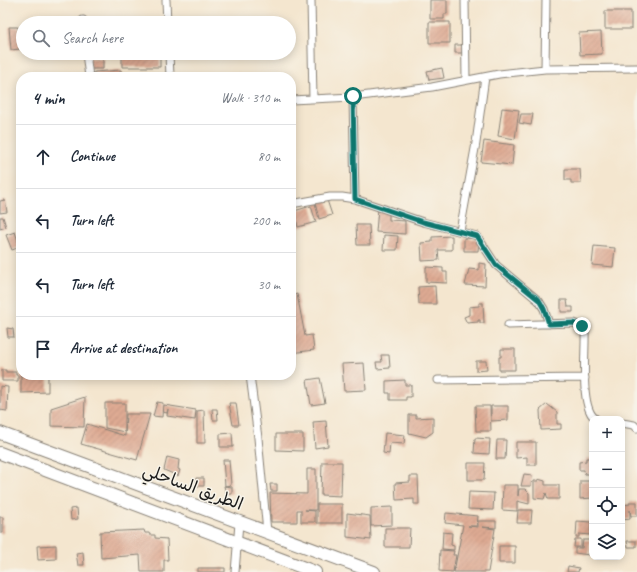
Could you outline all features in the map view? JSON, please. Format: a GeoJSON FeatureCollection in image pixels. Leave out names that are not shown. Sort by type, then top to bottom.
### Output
{"type":"FeatureCollection","features":[{"type":"Feature","properties":{"kind":"highway","name":"الطريق الساحلي"},"geometry":{"type":"LineString","coordinates":[[0,433],[374,572]]}},
{"type":"Feature","properties":{"kind":"highway"},"geometry":{"type":"LineString","coordinates":[[0,453],[315,572]]}},
{"type":"Feature","properties":{"kind":"street"},"geometry":{"type":"LineString","coordinates":[[166,0],[167,16]]}},
{"type":"Feature","properties":{"kind":"street"},"geometry":{"type":"LineString","coordinates":[[310,0],[313,99]]}},
{"type":"Feature","properties":{"kind":"street"},"geometry":{"type":"LineString","coordinates":[[465,0],[466,80]]}},
{"type":"Feature","properties":{"kind":"street"},"geometry":{"type":"LineString","coordinates":[[545,68],[546,0]]}},
{"type":"Feature","properties":{"kind":"street"},"geometry":{"type":"LineString","coordinates":[[87,60],[88,72]]}},
{"type":"Feature","properties":{"kind":"street"},"geometry":{"type":"LineString","coordinates":[[169,60],[170,72]]}},
{"type":"Feature","properties":{"kind":"street"},"geometry":{"type":"LineString","coordinates":[[296,100],[353,96],[432,87],[466,80],[545,68],[637,68]]}},
{"type":"Feature","properties":{"kind":"street"},"geometry":{"type":"LineString","coordinates":[[460,231],[476,143],[485,77]]}},
{"type":"Feature","properties":{"kind":"street"},"geometry":{"type":"LineString","coordinates":[[353,96],[355,199]]}},
{"type":"Feature","properties":{"kind":"street"},"geometry":{"type":"LineString","coordinates":[[296,203],[330,197],[355,199],[423,222],[473,234],[480,238],[493,262],[539,300],[549,324]]}},
{"type":"Feature","properties":{"kind":"street"},"geometry":{"type":"LineString","coordinates":[[508,325],[574,323],[578,324],[584,329],[585,378],[588,410],[593,416]]}},
{"type":"Feature","properties":{"kind":"street"},"geometry":{"type":"LineString","coordinates":[[438,380],[585,378]]}},
{"type":"Feature","properties":{"kind":"street"},"geometry":{"type":"LineString","coordinates":[[251,380],[267,532]]}},
{"type":"Feature","properties":{"kind":"street"},"geometry":{"type":"LineString","coordinates":[[625,424],[637,428]]}},
{"type":"Feature","properties":{"kind":"street"},"geometry":{"type":"LineString","coordinates":[[235,572],[236,542],[239,523]]}},
{"type":"Feature","properties":{"kind":"building"},"geometry":{"type":"Polygon","coordinates":[[[430,0],[447,0],[447,14],[444,14],[444,19],[430,19],[430,0]]]}},
{"type":"Feature","properties":{"kind":"building"},"geometry":{"type":"Polygon","coordinates":[[[605,11],[631,11],[631,29],[605,29],[605,11]]]}},
{"type":"Feature","properties":{"kind":"building"},"geometry":{"type":"Polygon","coordinates":[[[429,22],[450,22],[450,43],[429,43],[429,22]]]}},
{"type":"Feature","properties":{"kind":"building"},"geometry":{"type":"Polygon","coordinates":[[[9,27],[16,27],[16,49],[11,50],[9,27]]]}},
{"type":"Feature","properties":{"kind":"building"},"geometry":{"type":"Polygon","coordinates":[[[601,32],[602,54],[580,55],[579,33],[601,32]]]}},
{"type":"Feature","properties":{"kind":"building"},"geometry":{"type":"Polygon","coordinates":[[[455,45],[463,45],[462,53],[455,53],[455,45]]]}},
{"type":"Feature","properties":{"kind":"building"},"geometry":{"type":"Polygon","coordinates":[[[89,60],[103,60],[103,69],[90,69],[89,60]]]}},
{"type":"Feature","properties":{"kind":"building"},"geometry":{"type":"Polygon","coordinates":[[[122,60],[160,60],[160,67],[122,67],[122,60]]]}},
{"type":"Feature","properties":{"kind":"building"},"geometry":{"type":"Polygon","coordinates":[[[442,68],[444,78],[429,80],[427,71],[442,68]]]}},
{"type":"Feature","properties":{"kind":"building"},"geometry":{"type":"Polygon","coordinates":[[[121,70],[121,72],[94,72],[121,70]]]}},
{"type":"Feature","properties":{"kind":"building"},"geometry":{"type":"Polygon","coordinates":[[[502,108],[519,110],[515,139],[498,136],[502,108]]]}},
{"type":"Feature","properties":{"kind":"building"},"geometry":{"type":"Polygon","coordinates":[[[521,114],[533,114],[531,125],[519,123],[521,114]]]}},
{"type":"Feature","properties":{"kind":"building"},"geometry":{"type":"Polygon","coordinates":[[[484,141],[514,145],[512,165],[481,162],[484,141]]]}},
{"type":"Feature","properties":{"kind":"building"},"geometry":{"type":"Polygon","coordinates":[[[565,169],[580,169],[581,183],[571,183],[571,180],[565,180],[565,169]]]}},
{"type":"Feature","properties":{"kind":"building"},"geometry":{"type":"Polygon","coordinates":[[[5,200],[7,212],[0,213],[0,201],[5,200]]]}},
{"type":"Feature","properties":{"kind":"building"},"geometry":{"type":"Polygon","coordinates":[[[327,200],[332,215],[319,219],[315,203],[327,200]]]}},
{"type":"Feature","properties":{"kind":"building"},"geometry":{"type":"Polygon","coordinates":[[[311,206],[316,222],[298,227],[296,210],[311,206]]]}},
{"type":"Feature","properties":{"kind":"building"},"geometry":{"type":"Polygon","coordinates":[[[378,208],[389,212],[389,220],[405,221],[405,234],[376,232],[378,208]]]}},
{"type":"Feature","properties":{"kind":"building"},"geometry":{"type":"Polygon","coordinates":[[[0,217],[3,217],[6,227],[0,229],[0,217]]]}},
{"type":"Feature","properties":{"kind":"building"},"geometry":{"type":"Polygon","coordinates":[[[356,225],[369,225],[370,245],[357,245],[356,225]]]}},
{"type":"Feature","properties":{"kind":"building"},"geometry":{"type":"Polygon","coordinates":[[[15,232],[16,248],[12,250],[6,235],[15,232]]]}},
{"type":"Feature","properties":{"kind":"building"},"geometry":{"type":"Polygon","coordinates":[[[384,235],[398,236],[397,250],[383,250],[384,235]]]}},
{"type":"Feature","properties":{"kind":"building"},"geometry":{"type":"Polygon","coordinates":[[[452,236],[452,250],[438,250],[439,260],[422,261],[421,243],[432,242],[432,237],[452,236]]]}},
{"type":"Feature","properties":{"kind":"building"},"geometry":{"type":"Polygon","coordinates":[[[464,238],[479,239],[478,251],[464,251],[464,238]]]}},
{"type":"Feature","properties":{"kind":"building"},"geometry":{"type":"Polygon","coordinates":[[[594,246],[615,248],[613,267],[592,265],[594,246]]]}},
{"type":"Feature","properties":{"kind":"building"},"geometry":{"type":"Polygon","coordinates":[[[479,263],[486,264],[485,286],[465,285],[469,269],[479,270],[479,263]]]}},
{"type":"Feature","properties":{"kind":"building"},"geometry":{"type":"Polygon","coordinates":[[[426,267],[443,268],[443,272],[447,272],[447,283],[426,282],[426,267]]]}},
{"type":"Feature","properties":{"kind":"building"},"geometry":{"type":"Polygon","coordinates":[[[435,286],[436,304],[419,304],[418,287],[435,286]]]}},
{"type":"Feature","properties":{"kind":"building"},"geometry":{"type":"Polygon","coordinates":[[[296,294],[305,336],[312,335],[314,350],[296,352],[296,294]]]}},
{"type":"Feature","properties":{"kind":"building"},"geometry":{"type":"Polygon","coordinates":[[[561,300],[567,300],[568,307],[573,307],[573,312],[561,312],[561,300]]]}},
{"type":"Feature","properties":{"kind":"building"},"geometry":{"type":"Polygon","coordinates":[[[479,303],[483,303],[484,323],[480,323],[480,320],[478,320],[478,322],[467,323],[464,317],[469,315],[469,307],[479,306],[479,303]]]}},
{"type":"Feature","properties":{"kind":"building"},"geometry":{"type":"Polygon","coordinates":[[[7,328],[13,329],[14,337],[8,337],[7,328]]]}},
{"type":"Feature","properties":{"kind":"building"},"geometry":{"type":"Polygon","coordinates":[[[501,349],[515,349],[515,370],[499,370],[499,357],[501,357],[501,349]]]}},
{"type":"Feature","properties":{"kind":"building"},"geometry":{"type":"Polygon","coordinates":[[[381,355],[389,355],[390,368],[377,369],[376,362],[382,362],[381,355]]]}},
{"type":"Feature","properties":{"kind":"building"},"geometry":{"type":"Polygon","coordinates":[[[476,361],[486,361],[487,370],[476,371],[476,361]]]}},
{"type":"Feature","properties":{"kind":"building"},"geometry":{"type":"Polygon","coordinates":[[[364,363],[366,390],[344,391],[342,364],[364,363]]]}},
{"type":"Feature","properties":{"kind":"building"},"geometry":{"type":"Polygon","coordinates":[[[2,370],[6,370],[6,372],[16,372],[16,380],[18,381],[2,381],[2,370]]]}},
{"type":"Feature","properties":{"kind":"building"},"geometry":{"type":"Polygon","coordinates":[[[320,378],[325,403],[311,405],[307,380],[320,378]]]}},
{"type":"Feature","properties":{"kind":"building"},"geometry":{"type":"Polygon","coordinates":[[[21,380],[48,380],[48,392],[21,393],[21,380]]]}},
{"type":"Feature","properties":{"kind":"building"},"geometry":{"type":"Polygon","coordinates":[[[405,380],[405,385],[411,385],[411,397],[406,397],[406,400],[390,400],[390,393],[386,393],[386,381],[405,380]]]}},
{"type":"Feature","properties":{"kind":"building"},"geometry":{"type":"Polygon","coordinates":[[[0,386],[8,387],[7,411],[0,410],[0,386]]]}},
{"type":"Feature","properties":{"kind":"building"},"geometry":{"type":"Polygon","coordinates":[[[85,397],[84,427],[51,426],[51,408],[85,397]]]}},
{"type":"Feature","properties":{"kind":"building"},"geometry":{"type":"Polygon","coordinates":[[[157,402],[163,403],[162,417],[153,416],[157,402]]]}},
{"type":"Feature","properties":{"kind":"building"},"geometry":{"type":"Polygon","coordinates":[[[105,403],[125,403],[125,432],[105,428],[105,403]]]}},
{"type":"Feature","properties":{"kind":"building"},"geometry":{"type":"Polygon","coordinates":[[[229,403],[236,403],[239,425],[233,425],[229,403]]]}},
{"type":"Feature","properties":{"kind":"building"},"geometry":{"type":"Polygon","coordinates":[[[547,404],[557,412],[557,424],[561,424],[561,429],[541,430],[540,410],[547,404]]]}},
{"type":"Feature","properties":{"kind":"building"},"geometry":{"type":"Polygon","coordinates":[[[164,405],[196,410],[195,420],[167,416],[168,409],[167,413],[163,412],[164,405]]]}},
{"type":"Feature","properties":{"kind":"building"},"geometry":{"type":"Polygon","coordinates":[[[475,406],[490,406],[491,431],[476,431],[475,406]]]}},
{"type":"Feature","properties":{"kind":"building"},"geometry":{"type":"Polygon","coordinates":[[[491,406],[508,406],[508,420],[491,421],[491,406]]]}},
{"type":"Feature","properties":{"kind":"building"},"geometry":{"type":"Polygon","coordinates":[[[212,409],[217,409],[218,420],[213,420],[212,409]]]}},
{"type":"Feature","properties":{"kind":"building"},"geometry":{"type":"Polygon","coordinates":[[[204,410],[205,443],[197,443],[197,411],[204,410]]]}},
{"type":"Feature","properties":{"kind":"building"},"geometry":{"type":"Polygon","coordinates":[[[126,414],[150,414],[137,460],[81,444],[87,424],[125,436],[126,414]]]}},
{"type":"Feature","properties":{"kind":"building"},"geometry":{"type":"Polygon","coordinates":[[[409,415],[416,415],[416,418],[433,417],[433,432],[426,437],[409,433],[409,415]]]}},
{"type":"Feature","properties":{"kind":"building"},"geometry":{"type":"Polygon","coordinates":[[[326,421],[328,446],[315,448],[313,422],[326,421]]]}},
{"type":"Feature","properties":{"kind":"building"},"geometry":{"type":"Polygon","coordinates":[[[232,433],[233,447],[220,447],[220,434],[232,433]]]}},
{"type":"Feature","properties":{"kind":"building"},"geometry":{"type":"Polygon","coordinates":[[[385,433],[405,435],[404,444],[390,443],[389,454],[383,453],[385,433]]]}},
{"type":"Feature","properties":{"kind":"building"},"geometry":{"type":"Polygon","coordinates":[[[276,434],[303,434],[303,451],[276,450],[276,434]]]}},
{"type":"Feature","properties":{"kind":"building"},"geometry":{"type":"Polygon","coordinates":[[[475,438],[490,439],[489,454],[474,453],[475,438]]]}},
{"type":"Feature","properties":{"kind":"building"},"geometry":{"type":"Polygon","coordinates":[[[497,440],[506,440],[505,459],[496,459],[497,440]]]}},
{"type":"Feature","properties":{"kind":"building"},"geometry":{"type":"Polygon","coordinates":[[[516,442],[536,442],[536,465],[527,465],[527,457],[516,458],[516,442]]]}},
{"type":"Feature","properties":{"kind":"building"},"geometry":{"type":"Polygon","coordinates":[[[167,457],[179,460],[178,469],[180,470],[178,476],[164,470],[167,457]]]}},
{"type":"Feature","properties":{"kind":"building"},"geometry":{"type":"Polygon","coordinates":[[[586,458],[589,458],[589,474],[585,474],[584,470],[579,470],[579,462],[586,461],[586,458]]]}},
{"type":"Feature","properties":{"kind":"building"},"geometry":{"type":"Polygon","coordinates":[[[223,460],[229,460],[231,485],[225,486],[223,460]]]}},
{"type":"Feature","properties":{"kind":"building"},"geometry":{"type":"Polygon","coordinates":[[[322,462],[342,462],[341,496],[321,495],[322,462]]]}},
{"type":"Feature","properties":{"kind":"building"},"geometry":{"type":"Polygon","coordinates":[[[468,463],[485,463],[484,480],[468,480],[468,463]]]}},
{"type":"Feature","properties":{"kind":"building"},"geometry":{"type":"Polygon","coordinates":[[[307,469],[316,469],[316,510],[305,510],[315,511],[315,522],[301,522],[301,510],[297,510],[297,522],[271,522],[270,493],[307,494],[307,469]]]}},
{"type":"Feature","properties":{"kind":"building"},"geometry":{"type":"Polygon","coordinates":[[[524,474],[532,475],[531,486],[521,486],[524,474]]]}},
{"type":"Feature","properties":{"kind":"building"},"geometry":{"type":"Polygon","coordinates":[[[410,476],[418,476],[419,504],[414,504],[414,499],[396,500],[395,483],[410,482],[410,476]]]}},
{"type":"Feature","properties":{"kind":"building"},"geometry":{"type":"Polygon","coordinates":[[[196,478],[204,478],[204,486],[196,486],[196,478]]]}},
{"type":"Feature","properties":{"kind":"building"},"geometry":{"type":"Polygon","coordinates":[[[538,479],[545,481],[545,485],[559,485],[559,499],[548,499],[546,493],[544,499],[534,498],[534,481],[538,481],[538,479]]]}},
{"type":"Feature","properties":{"kind":"building"},"geometry":{"type":"Polygon","coordinates":[[[580,481],[589,481],[589,498],[580,499],[580,481]]]}},
{"type":"Feature","properties":{"kind":"building"},"geometry":{"type":"Polygon","coordinates":[[[270,484],[277,484],[277,491],[271,491],[270,484]]]}},
{"type":"Feature","properties":{"kind":"building"},"geometry":{"type":"Polygon","coordinates":[[[503,485],[518,485],[518,496],[519,489],[525,489],[529,493],[529,504],[517,501],[517,511],[502,510],[503,485]]]}},
{"type":"Feature","properties":{"kind":"building"},"geometry":{"type":"Polygon","coordinates":[[[224,486],[232,487],[232,494],[226,494],[224,486]]]}},
{"type":"Feature","properties":{"kind":"building"},"geometry":{"type":"Polygon","coordinates":[[[469,492],[494,493],[493,510],[468,509],[469,492]]]}},
{"type":"Feature","properties":{"kind":"building"},"geometry":{"type":"Polygon","coordinates":[[[630,502],[637,502],[637,516],[631,516],[630,510],[630,519],[625,520],[625,505],[630,504],[630,502]]]}},
{"type":"Feature","properties":{"kind":"building"},"geometry":{"type":"Polygon","coordinates":[[[317,504],[342,504],[342,523],[317,523],[317,504]]]}},
{"type":"Feature","properties":{"kind":"building"},"geometry":{"type":"Polygon","coordinates":[[[392,507],[392,525],[371,526],[371,508],[392,507]]]}},
{"type":"Feature","properties":{"kind":"building"},"geometry":{"type":"Polygon","coordinates":[[[77,508],[78,519],[71,520],[70,509],[77,508]]]}},
{"type":"Feature","properties":{"kind":"building"},"geometry":{"type":"Polygon","coordinates":[[[518,510],[532,510],[531,523],[517,523],[518,510]]]}},
{"type":"Feature","properties":{"kind":"building"},"geometry":{"type":"Polygon","coordinates":[[[347,513],[370,516],[371,540],[347,537],[347,513]]]}},
{"type":"Feature","properties":{"kind":"building"},"geometry":{"type":"Polygon","coordinates":[[[446,513],[478,516],[477,526],[468,526],[478,527],[478,521],[496,521],[496,528],[482,527],[495,529],[488,572],[454,572],[463,525],[445,523],[446,513]]]}},
{"type":"Feature","properties":{"kind":"building"},"geometry":{"type":"Polygon","coordinates":[[[0,517],[3,517],[3,533],[0,533],[0,517]]]}},
{"type":"Feature","properties":{"kind":"building"},"geometry":{"type":"Polygon","coordinates":[[[577,521],[589,522],[589,535],[579,534],[579,537],[576,537],[577,521]]]}},
{"type":"Feature","properties":{"kind":"building"},"geometry":{"type":"Polygon","coordinates":[[[385,528],[410,528],[409,547],[385,547],[385,528]]]}},
{"type":"Feature","properties":{"kind":"building"},"geometry":{"type":"Polygon","coordinates":[[[144,530],[145,533],[155,535],[155,538],[167,539],[168,560],[164,560],[164,572],[141,572],[140,555],[101,558],[100,532],[144,530]]]}},
{"type":"Feature","properties":{"kind":"building"},"geometry":{"type":"Polygon","coordinates":[[[443,532],[452,533],[451,545],[454,546],[454,550],[442,549],[443,532]]]}},
{"type":"Feature","properties":{"kind":"building"},"geometry":{"type":"Polygon","coordinates":[[[575,539],[581,539],[581,547],[574,547],[575,539]]]}},
{"type":"Feature","properties":{"kind":"building"},"geometry":{"type":"Polygon","coordinates":[[[583,540],[589,540],[589,555],[575,553],[575,548],[582,548],[583,540]]]}},
{"type":"Feature","properties":{"kind":"building"},"geometry":{"type":"Polygon","coordinates":[[[627,541],[636,541],[636,547],[628,547],[627,541]]]}},
{"type":"Feature","properties":{"kind":"building"},"geometry":{"type":"Polygon","coordinates":[[[56,545],[56,559],[38,560],[37,546],[56,545]]]}},
{"type":"Feature","properties":{"kind":"building"},"geometry":{"type":"Polygon","coordinates":[[[499,546],[515,546],[515,563],[499,563],[499,546]]]}},
{"type":"Feature","properties":{"kind":"building"},"geometry":{"type":"Polygon","coordinates":[[[440,550],[454,551],[453,555],[456,555],[453,572],[439,571],[440,550]]]}},
{"type":"Feature","properties":{"kind":"building"},"geometry":{"type":"Polygon","coordinates":[[[83,552],[84,565],[78,565],[76,553],[83,552]]]}},
{"type":"Feature","properties":{"kind":"building"},"geometry":{"type":"Polygon","coordinates":[[[568,566],[579,568],[578,572],[567,572],[568,566]]]}},
{"type":"Feature","properties":{"kind":"building"},"geometry":{"type":"Polygon","coordinates":[[[198,568],[225,568],[225,572],[198,572],[198,568]]]}},
{"type":"Feature","properties":{"kind":"route"},"geometry":{"type":"LineString","coordinates":[[353,96],[356,167],[355,199],[423,222],[477,236],[482,240],[493,262],[539,300],[549,324],[574,323],[582,326]]}}]}
